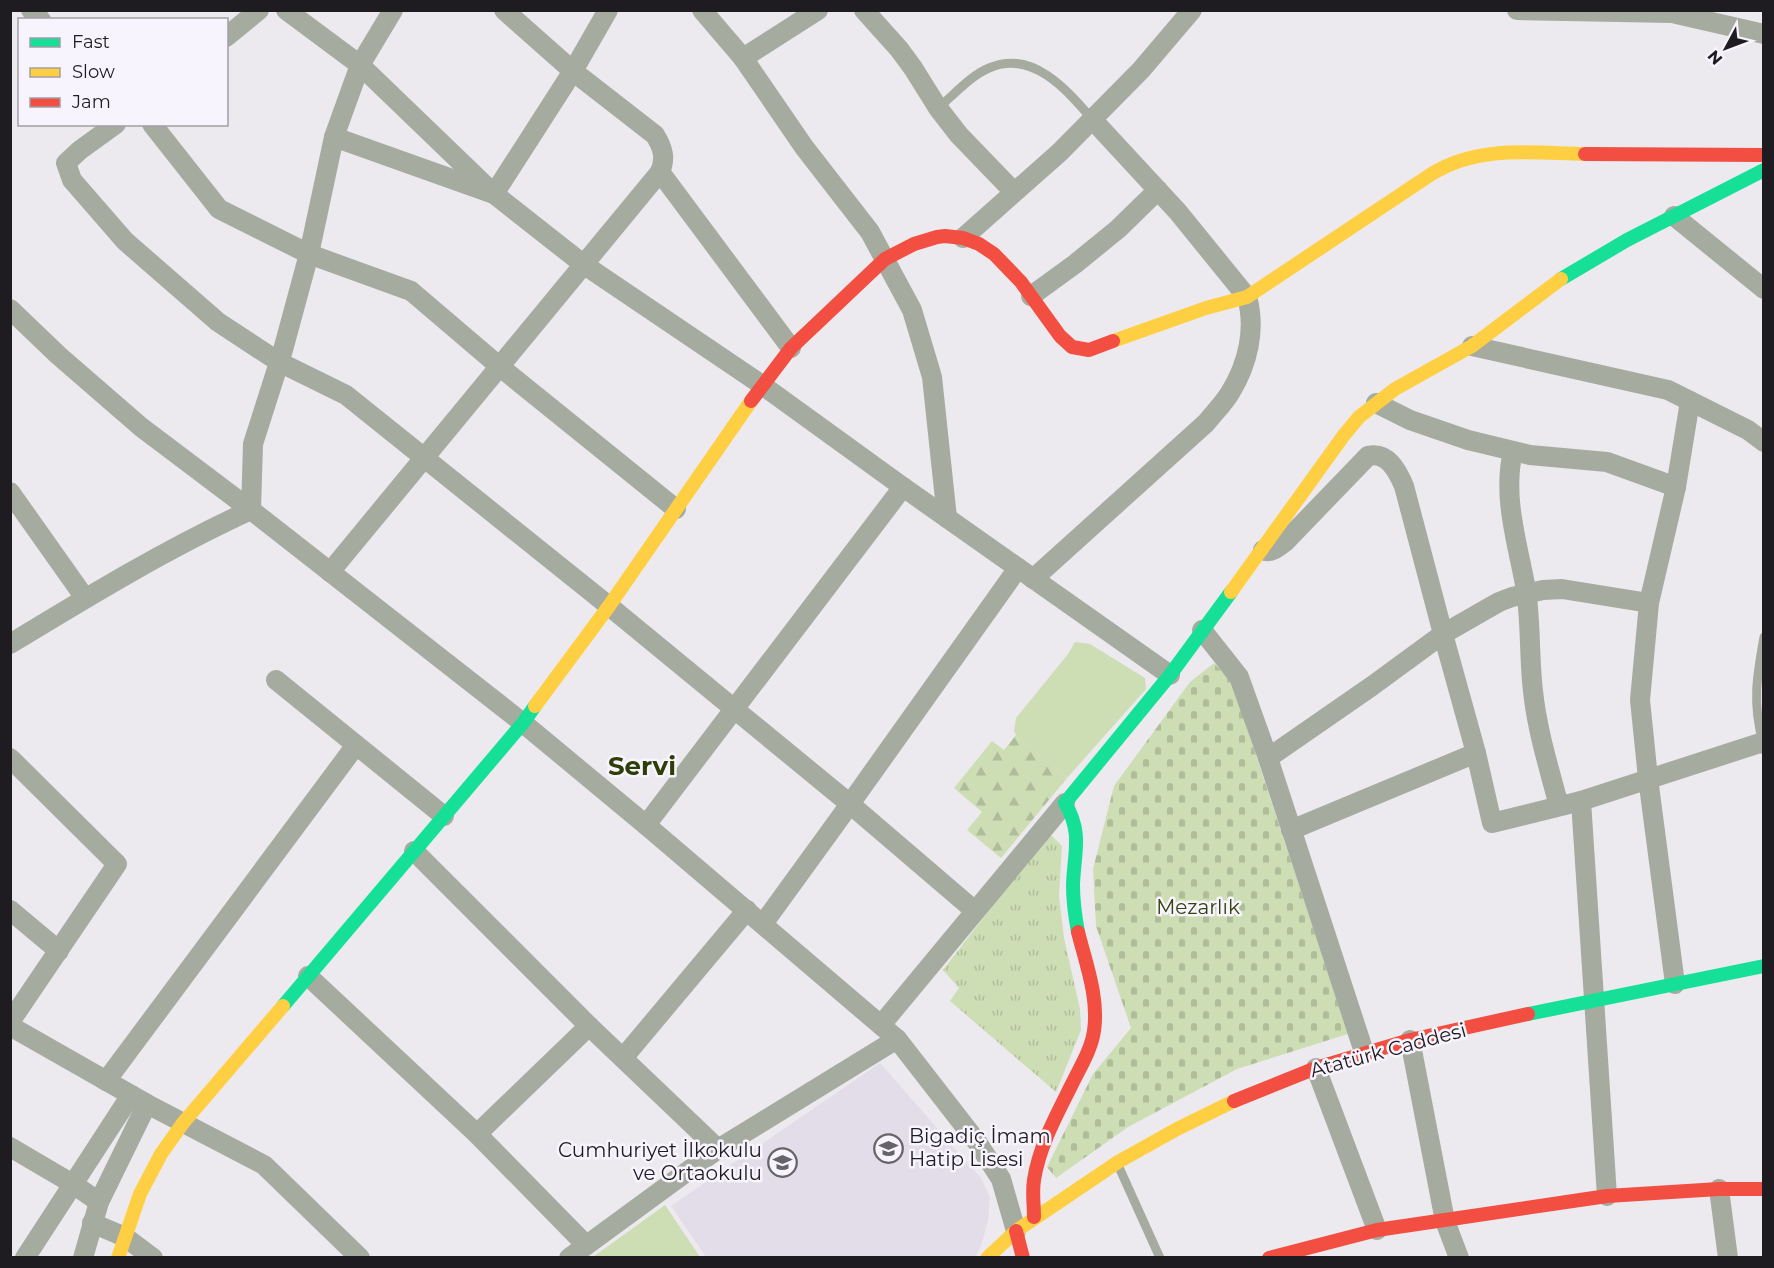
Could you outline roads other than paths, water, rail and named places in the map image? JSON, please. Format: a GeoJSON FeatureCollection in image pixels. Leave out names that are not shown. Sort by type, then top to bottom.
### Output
{"type":"FeatureCollection","features":[{"type":"Feature","properties":{"kind":"street"},"geometry":{"type":"LineString","coordinates":[[228,35],[259,10]]}},
{"type":"Feature","properties":{"kind":"street"},"geometry":{"type":"LineString","coordinates":[[286,10],[360,65],[494,194],[584,264],[762,385],[946,518],[1170,675]]}},
{"type":"Feature","properties":{"kind":"street"},"geometry":{"type":"LineString","coordinates":[[251,510],[253,444],[309,254],[334,137],[360,65],[393,10]]}},
{"type":"Feature","properties":{"kind":"street"},"geometry":{"type":"LineString","coordinates":[[330,572],[660,172],[664,155],[662,146],[655,135],[573,71],[504,10]]}},
{"type":"Feature","properties":{"kind":"street"},"geometry":{"type":"LineString","coordinates":[[494,194],[573,71],[608,10]]}},
{"type":"Feature","properties":{"kind":"street"},"geometry":{"type":"LineString","coordinates":[[702,10],[743,58],[804,147],[870,232],[912,310],[932,377],[946,518]]}},
{"type":"Feature","properties":{"kind":"street"},"geometry":{"type":"LineString","coordinates":[[743,58],[818,10]]}},
{"type":"Feature","properties":{"kind":"street"},"geometry":{"type":"LineString","coordinates":[[864,10],[899,49],[959,135],[1014,192]]}},
{"type":"Feature","properties":{"kind":"street"},"geometry":{"type":"LineString","coordinates":[[963,238],[1060,152],[1141,70],[1192,10]]}},
{"type":"Feature","properties":{"kind":"street"},"geometry":{"type":"LineString","coordinates":[[1517,10],[1670,12],[1764,34]]}},
{"type":"Feature","properties":{"kind":"street"},"geometry":{"type":"LineString","coordinates":[[763,924],[850,804],[1026,573],[1206,423],[1230,392],[1245,361],[1250,343],[1252,313],[1247,297],[1178,212],[1092,119]]}},
{"type":"Feature","properties":{"kind":"street"},"geometry":{"type":"LineString","coordinates":[[114,126],[66,163],[72,180],[125,241],[218,322],[279,362],[346,395],[609,606],[850,804],[975,911]]}},
{"type":"Feature","properties":{"kind":"street"},"geometry":{"type":"LineString","coordinates":[[154,126],[219,209],[309,254],[411,291],[499,366],[676,509]]}},
{"type":"Feature","properties":{"kind":"street"},"geometry":{"type":"LineString","coordinates":[[334,137],[494,194]]}},
{"type":"Feature","properties":{"kind":"street"},"geometry":{"type":"LineString","coordinates":[[117,1257],[149,1173],[183,1123],[523,723],[609,606],[762,385],[791,348],[885,259],[904,249],[944,236],[963,238],[987,248],[1031,296],[1064,341],[1070,346],[1089,350],[1206,308],[1247,297],[1433,172],[1469,156],[1489,153],[1764,155]]}},
{"type":"Feature","properties":{"kind":"street"},"geometry":{"type":"LineString","coordinates":[[881,1025],[1170,675],[1359,417],[1395,389],[1472,346],[1567,274],[1627,240],[1764,170]]}},
{"type":"Feature","properties":{"kind":"street"},"geometry":{"type":"LineString","coordinates":[[660,172],[791,348]]}},
{"type":"Feature","properties":{"kind":"street"},"geometry":{"type":"LineString","coordinates":[[1031,296],[1110,236],[1158,190]]}},
{"type":"Feature","properties":{"kind":"street"},"geometry":{"type":"LineString","coordinates":[[1674,216],[1764,289]]}},
{"type":"Feature","properties":{"kind":"street"},"geometry":{"type":"LineString","coordinates":[[10,309],[58,355],[141,427],[523,723],[897,1039],[977,1142],[1001,1179],[1023,1257]]}},
{"type":"Feature","properties":{"kind":"street"},"geometry":{"type":"LineString","coordinates":[[1472,346],[1668,390],[1748,430],[1764,442]]}},
{"type":"Feature","properties":{"kind":"street"},"geometry":{"type":"LineString","coordinates":[[1675,984],[1640,700],[1649,603],[1676,487],[1690,401]]}},
{"type":"Feature","properties":{"kind":"street"},"geometry":{"type":"LineString","coordinates":[[1376,403],[1410,420],[1468,440],[1530,455],[1607,462],[1676,487]]}},
{"type":"Feature","properties":{"kind":"street"},"geometry":{"type":"LineString","coordinates":[[1514,451],[1509,476],[1510,504],[1526,592],[1533,691],[1539,730],[1559,806]]}},
{"type":"Feature","properties":{"kind":"street"},"geometry":{"type":"LineString","coordinates":[[1263,550],[1272,551],[1285,542],[1363,459],[1375,454],[1382,456],[1395,468],[1404,486],[1476,753],[1492,824],[1581,801],[1763,743]]}},
{"type":"Feature","properties":{"kind":"street"},"geometry":{"type":"LineString","coordinates":[[646,825],[903,487]]}},
{"type":"Feature","properties":{"kind":"street"},"geometry":{"type":"LineString","coordinates":[[10,492],[85,598]]}},
{"type":"Feature","properties":{"kind":"street"},"geometry":{"type":"LineString","coordinates":[[10,644],[85,598],[213,527],[251,510]]}},
{"type":"Feature","properties":{"kind":"street"},"geometry":{"type":"LineString","coordinates":[[1268,759],[1443,634],[1498,602],[1526,592],[1562,589],[1649,603]]}},
{"type":"Feature","properties":{"kind":"street"},"geometry":{"type":"LineString","coordinates":[[1202,630],[1239,678],[1268,759],[1364,1052]]}},
{"type":"Feature","properties":{"kind":"street"},"geometry":{"type":"LineString","coordinates":[[276,680],[444,816]]}},
{"type":"Feature","properties":{"kind":"street"},"geometry":{"type":"LineString","coordinates":[[106,1081],[356,745]]}},
{"type":"Feature","properties":{"kind":"street"},"geometry":{"type":"LineString","coordinates":[[1291,830],[1476,753]]}},
{"type":"Feature","properties":{"kind":"street"},"geometry":{"type":"LineString","coordinates":[[10,758],[117,864],[10,1024],[106,1081],[264,1165],[360,1257]]}},
{"type":"Feature","properties":{"kind":"street"},"geometry":{"type":"LineString","coordinates":[[1581,801],[1607,1196]]}},
{"type":"Feature","properties":{"kind":"street"},"geometry":{"type":"LineString","coordinates":[[1034,1217],[1034,1181],[1040,1159],[1088,1051],[1094,1035],[1096,1018],[1094,999],[1074,917],[1076,823],[1065,803]]}},
{"type":"Feature","properties":{"kind":"street"},"geometry":{"type":"LineString","coordinates":[[414,852],[589,1026],[718,1149]]}},
{"type":"Feature","properties":{"kind":"street"},"geometry":{"type":"LineString","coordinates":[[10,910],[59,951]]}},
{"type":"Feature","properties":{"kind":"street"},"geometry":{"type":"LineString","coordinates":[[623,1058],[747,910]]}},
{"type":"Feature","properties":{"kind":"street","name":"Atatürk Caddesi"},"geometry":{"type":"LineString","coordinates":[[987,1257],[1034,1217],[1118,1162],[1230,1103],[1316,1068],[1410,1040],[1764,966]]}},
{"type":"Feature","properties":{"kind":"street"},"geometry":{"type":"LineString","coordinates":[[308,976],[477,1134],[586,1245]]}},
{"type":"Feature","properties":{"kind":"street"},"geometry":{"type":"LineString","coordinates":[[477,1134],[589,1026]]}},
{"type":"Feature","properties":{"kind":"street"},"geometry":{"type":"LineString","coordinates":[[569,1257],[718,1149],[897,1039]]}},
{"type":"Feature","properties":{"kind":"street"},"geometry":{"type":"LineString","coordinates":[[1410,1040],[1444,1221],[1458,1257]]}},
{"type":"Feature","properties":{"kind":"street"},"geometry":{"type":"LineString","coordinates":[[1316,1068],[1377,1230]]}},
{"type":"Feature","properties":{"kind":"street"},"geometry":{"type":"LineString","coordinates":[[25,1257],[73,1184],[139,1099]]}},
{"type":"Feature","properties":{"kind":"street"},"geometry":{"type":"LineString","coordinates":[[83,1257],[99,1202],[139,1099]]}},
{"type":"Feature","properties":{"kind":"street"},"geometry":{"type":"LineString","coordinates":[[10,1147],[99,1202]]}},
{"type":"Feature","properties":{"kind":"street"},"geometry":{"type":"LineString","coordinates":[[1719,1189],[1728,1257]]}},
{"type":"Feature","properties":{"kind":"street"},"geometry":{"type":"LineString","coordinates":[[1269,1257],[1377,1230],[1607,1196],[1719,1189],[1764,1189]]}},
{"type":"Feature","properties":{"kind":"street"},"geometry":{"type":"LineString","coordinates":[[92,1223],[125,1237],[153,1257]]}},
{"type":"Feature","properties":{"kind":"lane"},"geometry":{"type":"LineString","coordinates":[[938,108],[978,74],[989,68],[1011,63],[1034,68],[1055,80],[1092,119]]}},
{"type":"Feature","properties":{"kind":"lane"},"geometry":{"type":"LineString","coordinates":[[1763,743],[1758,726],[1755,691],[1764,637]]}},
{"type":"Feature","properties":{"kind":"lane"},"geometry":{"type":"LineString","coordinates":[[1118,1162],[1160,1257]]}},
{"type":"Feature","properties":{"kind":"place","name":"Bigadiç İmam Hatip Lisesi"},"geometry":{"type":"Point","coordinates":[888,1148]}},
{"type":"Feature","properties":{"kind":"place","name":"Cumhuriyet İlkokulu ve Ortaokulu"},"geometry":{"type":"Point","coordinates":[783,1162]}},
{"type":"Feature","properties":{"kind":"district","name":"Servi"},"geometry":{"type":"Point","coordinates":[642,766]}},
{"type":"Feature","properties":{"kind":"park label","name":"Mezarlık"},"geometry":{"type":"Point","coordinates":[1198,907]}}]}
